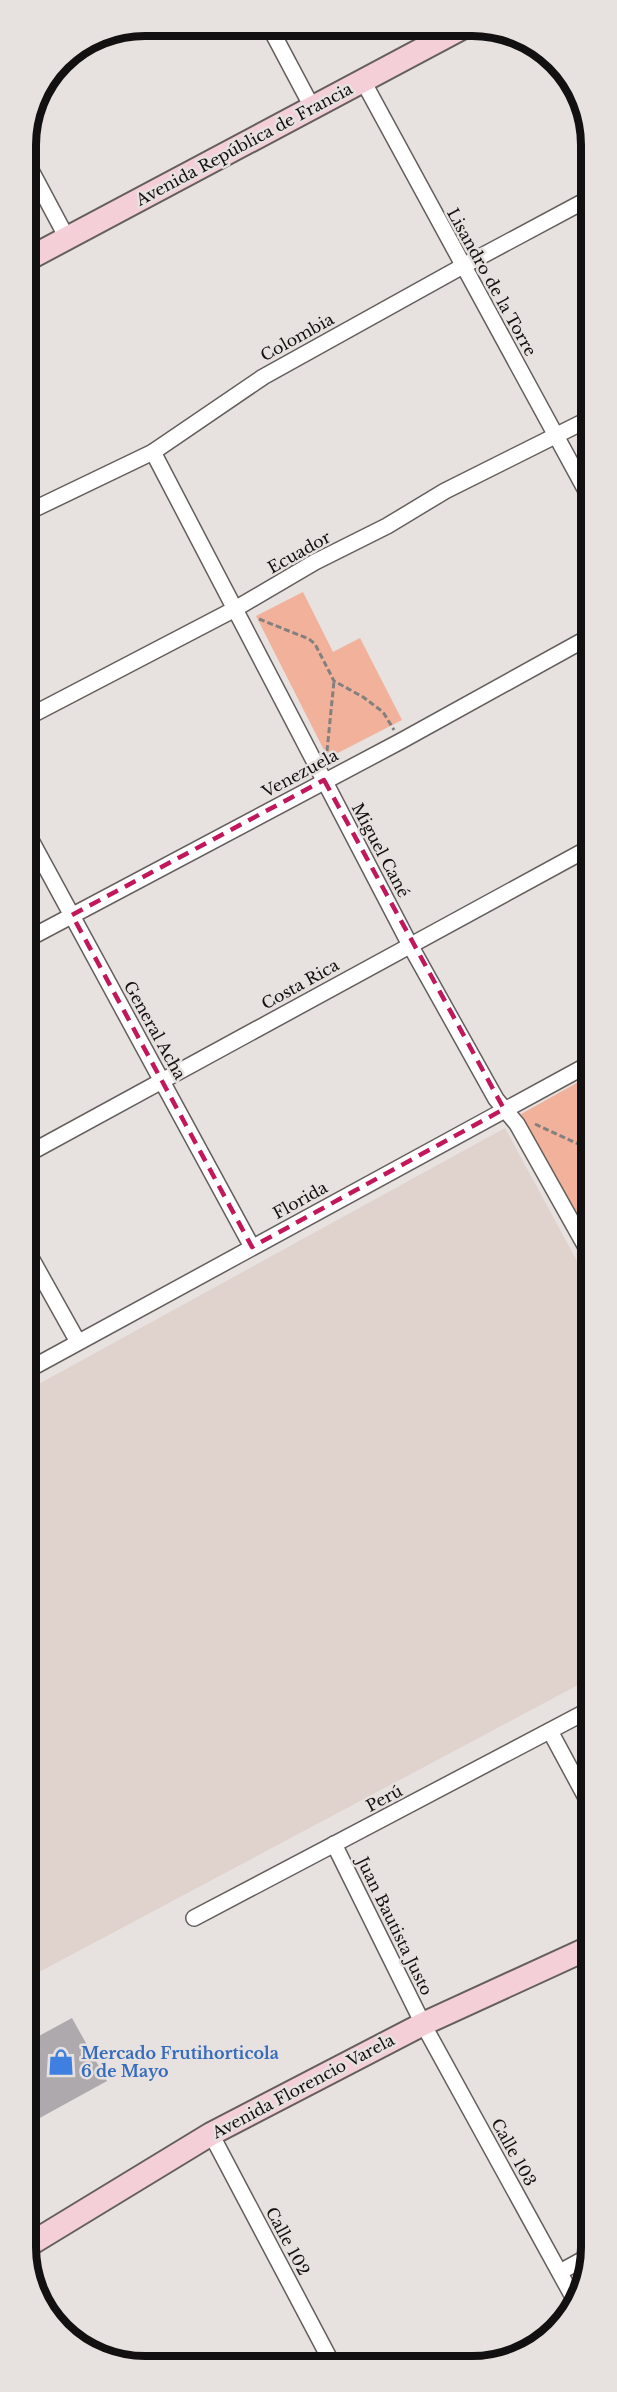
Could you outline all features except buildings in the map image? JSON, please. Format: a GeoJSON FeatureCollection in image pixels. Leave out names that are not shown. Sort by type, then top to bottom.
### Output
{"type":"FeatureCollection","features":[{"type":"Feature","properties":{"kind":"main road","name":"Avenida República de Francia"},"geometry":{"type":"LineString","coordinates":[[36,255],[447,36]]}},
{"type":"Feature","properties":{"kind":"main road","name":"Avenida Florencio Varela"},"geometry":{"type":"LineString","coordinates":[[36,2241],[211,2134],[423,2024],[581,1952]]}},
{"type":"Feature","properties":{"kind":"street"},"geometry":{"type":"LineString","coordinates":[[274,36],[312,107]]}},
{"type":"Feature","properties":{"kind":"street","name":"Lisandro de la Torre"},"geometry":{"type":"LineString","coordinates":[[363,81],[581,482]]}},
{"type":"Feature","properties":{"kind":"street"},"geometry":{"type":"LineString","coordinates":[[36,180],[67,238]]}},
{"type":"Feature","properties":{"kind":"street","name":"Colombia"},"geometry":{"type":"LineString","coordinates":[[36,508],[153,452],[262,377],[581,203]]}},
{"type":"Feature","properties":{"kind":"street","name":"Ecuador"},"geometry":{"type":"LineString","coordinates":[[36,713],[235,609],[315,562],[387,526],[445,491],[581,423]]}},
{"type":"Feature","properties":{"kind":"street","name":"Miguel Cané"},"geometry":{"type":"LineString","coordinates":[[153,452],[410,945],[496,1099],[517,1124],[581,1238]]}},
{"type":"Feature","properties":{"kind":"street","name":"Venezuela"},"geometry":{"type":"LineString","coordinates":[[36,935],[401,741],[581,642]]}},
{"type":"Feature","properties":{"kind":"street","name":"General Acha"},"geometry":{"type":"LineString","coordinates":[[36,849],[252,1247]]}},
{"type":"Feature","properties":{"kind":"street","name":"Costa Rica"},"geometry":{"type":"LineString","coordinates":[[36,1149],[581,852]]}},
{"type":"Feature","properties":{"kind":"street","name":"Florida"},"geometry":{"type":"LineString","coordinates":[[36,1365],[581,1068]]}},
{"type":"Feature","properties":{"kind":"street"},"geometry":{"type":"LineString","coordinates":[[36,1267],[78,1342]]}},
{"type":"Feature","properties":{"kind":"street","name":"Perú"},"geometry":{"type":"LineString","coordinates":[[194,1918],[581,1714]]}},
{"type":"Feature","properties":{"kind":"street"},"geometry":{"type":"LineString","coordinates":[[550,1731],[581,1788]]}},
{"type":"Feature","properties":{"kind":"street","name":"Juan Bautista Justo"},"geometry":{"type":"LineString","coordinates":[[334,1844],[423,2024]]}},
{"type":"Feature","properties":{"kind":"street","name":"Calle 103"},"geometry":{"type":"LineString","coordinates":[[423,2024],[571,2293]]}},
{"type":"Feature","properties":{"kind":"street","name":"Calle 102"},"geometry":{"type":"LineString","coordinates":[[211,2134],[328,2356]]}},
{"type":"Feature","properties":{"kind":"street"},"geometry":{"type":"LineString","coordinates":[[560,2272],[580,2261]]}},
{"type":"Feature","properties":{"kind":"path"},"geometry":{"type":"LineString","coordinates":[[235,609],[309,639],[315,645],[334,681],[363,697],[382,712],[401,741]]}},
{"type":"Feature","properties":{"kind":"path"},"geometry":{"type":"LineString","coordinates":[[324,780],[334,681]]}},
{"type":"Feature","properties":{"kind":"path"},"geometry":{"type":"LineString","coordinates":[[533,1123],[581,1145]]}},
{"type":"Feature","properties":{"kind":"highlighted area"},"geometry":{"type":"Polygon","coordinates":[[[324,780],[504,1109],[252,1247],[72,915],[324,780]]]}},
{"type":"Feature","properties":{"kind":"shaded area"},"geometry":{"type":"Polygon","coordinates":[[[303,592],[333,652],[360,638],[402,720],[328,758],[256,616],[303,592]]]}},
{"type":"Feature","properties":{"kind":"shaded area"},"geometry":{"type":"Polygon","coordinates":[[[581,1081],[581,1220],[521,1114],[581,1081]]]}},
{"type":"Feature","properties":{"kind":"shaded area"},"geometry":{"type":"Polygon","coordinates":[[[505,1128],[581,1269],[581,1683],[36,1974],[36,1386],[505,1128]]]}},
{"type":"Feature","properties":{"kind":"place","name":"Mercado Frutihorticola 6 de Mayo"},"geometry":{"type":"Point","coordinates":[61,2062]}}]}
